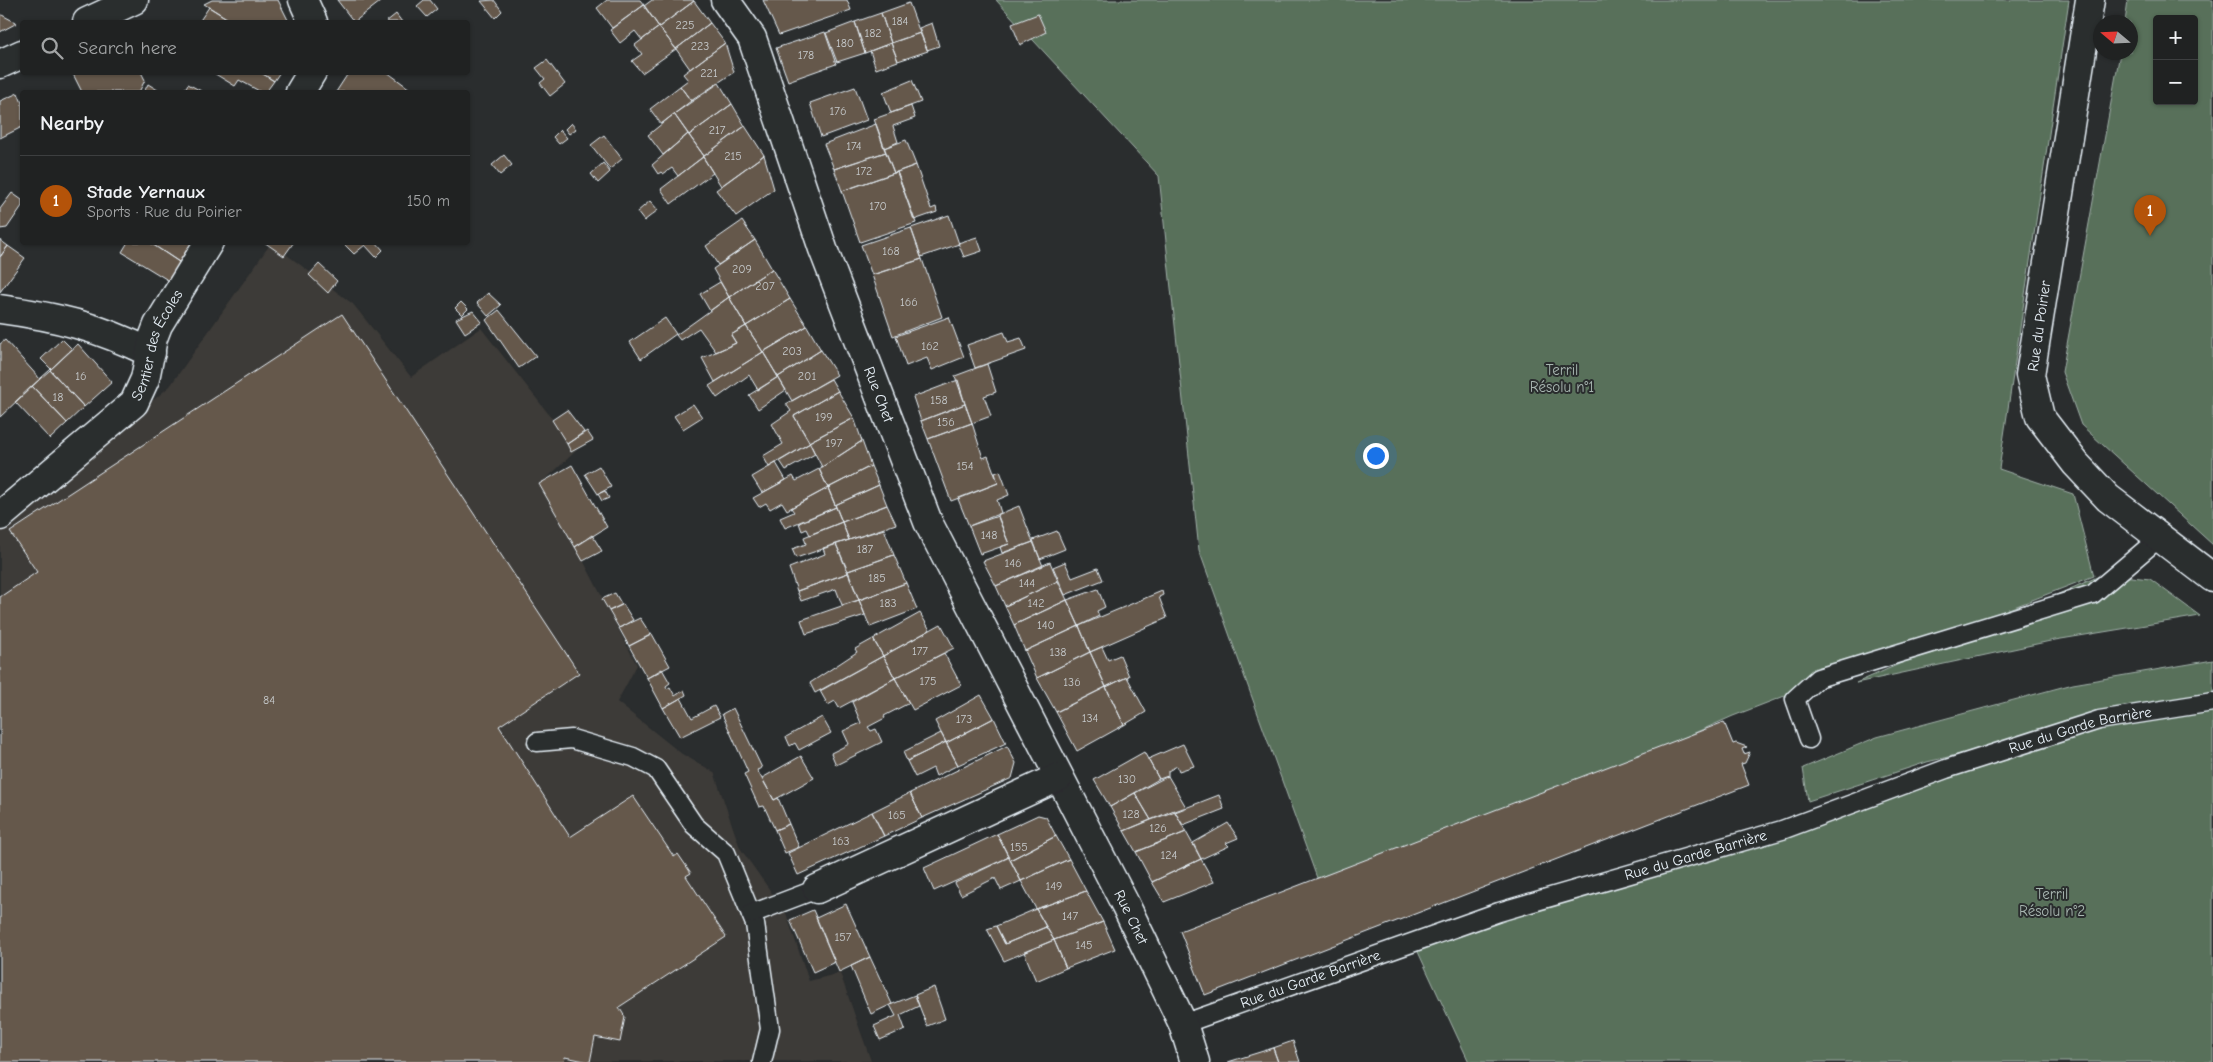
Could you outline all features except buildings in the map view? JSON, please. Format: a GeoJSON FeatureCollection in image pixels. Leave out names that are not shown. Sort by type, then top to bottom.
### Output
{"type":"FeatureCollection","features":[{"type":"Feature","properties":{"kind":"street"},"geometry":{"type":"LineString","coordinates":[[91,20],[134,0]]}},
{"type":"Feature","properties":{"kind":"street"},"geometry":{"type":"LineString","coordinates":[[303,0],[312,20]]}},
{"type":"Feature","properties":{"kind":"street","name":"Rue Chet"},"geometry":{"type":"LineString","coordinates":[[725,0],[752,38],[823,249],[928,522],[1124,904],[1183,1024],[1195,1062]]}},
{"type":"Feature","properties":{"kind":"street","name":"Rue du Poirier"},"geometry":{"type":"LineString","coordinates":[[2090,0],[2030,376],[2040,418],[2076,464],[2108,498],[2213,578]]}},
{"type":"Feature","properties":{"kind":"street"},"geometry":{"type":"LineString","coordinates":[[0,64],[20,55]]}},
{"type":"Feature","properties":{"kind":"street"},"geometry":{"type":"LineString","coordinates":[[301,90],[310,75]]}},
{"type":"Feature","properties":{"kind":"street","name":"Sentier des Écoles"},"geometry":{"type":"LineString","coordinates":[[0,516],[134,403],[145,379],[158,325],[207,245]]}},
{"type":"Feature","properties":{"kind":"street"},"geometry":{"type":"LineString","coordinates":[[0,309],[52,316],[110,333],[151,353]]}},
{"type":"Feature","properties":{"kind":"street"},"geometry":{"type":"LineString","coordinates":[[817,888],[1059,777]]}},
{"type":"Feature","properties":{"kind":"lane"},"geometry":{"type":"LineString","coordinates":[[1808,739],[1795,699],[1818,678],[2094,594],[2159,538]]}},
{"type":"Feature","properties":{"kind":"lane","name":"Rue du Garde Barrière"},"geometry":{"type":"LineString","coordinates":[[1183,1024],[1499,912],[1782,830],[1946,769],[2099,720],[2213,702]]}},
{"type":"Feature","properties":{"kind":"lane"},"geometry":{"type":"LineString","coordinates":[[537,742],[572,739],[633,757],[656,769],[694,825],[726,853],[755,924],[770,1028],[762,1062]]}},
{"type":"Feature","properties":{"kind":"lane"},"geometry":{"type":"LineString","coordinates":[[751,914],[817,888]]}},
{"type":"Feature","properties":{"kind":"shaded area"},"geometry":{"type":"Polygon","coordinates":[[[270,245],[274,245],[353,304],[411,377],[481,328],[577,450],[543,482],[637,665],[617,702],[682,754],[714,772],[740,848],[786,913],[809,981],[840,973],[871,1061],[0,1062],[0,530],[170,386],[270,245]]]}},
{"type":"Feature","properties":{"kind":"green space","name":"Terril Résolu n°1"},"geometry":{"type":"Polygon","coordinates":[[[996,0],[2069,0],[1999,469],[2073,494],[2094,576],[1733,716],[1503,818],[1317,878],[1199,550],[1159,176],[996,0]]]}},
{"type":"Feature","properties":{"kind":"green space"},"geometry":{"type":"Polygon","coordinates":[[[2128,0],[2213,0],[2213,545],[2081,425],[2062,372],[2119,60],[2138,60],[2138,15],[2126,15],[2128,0]]]}},
{"type":"Feature","properties":{"kind":"green space"},"geometry":{"type":"Polygon","coordinates":[[[2104,574],[2150,579],[2200,616],[2055,640],[1856,683],[2104,574]]]}},
{"type":"Feature","properties":{"kind":"green space","name":"Terril Résolu n°2"},"geometry":{"type":"Polygon","coordinates":[[[2213,660],[2213,1062],[1469,1062],[1413,941],[2073,727],[1927,762],[1808,801],[1803,768],[1877,737],[2073,684],[2213,660]]]}},
{"type":"Feature","properties":{"kind":"place","name":"Stade Yernaux"},"geometry":{"type":"Point","coordinates":[2150,236]}}]}
